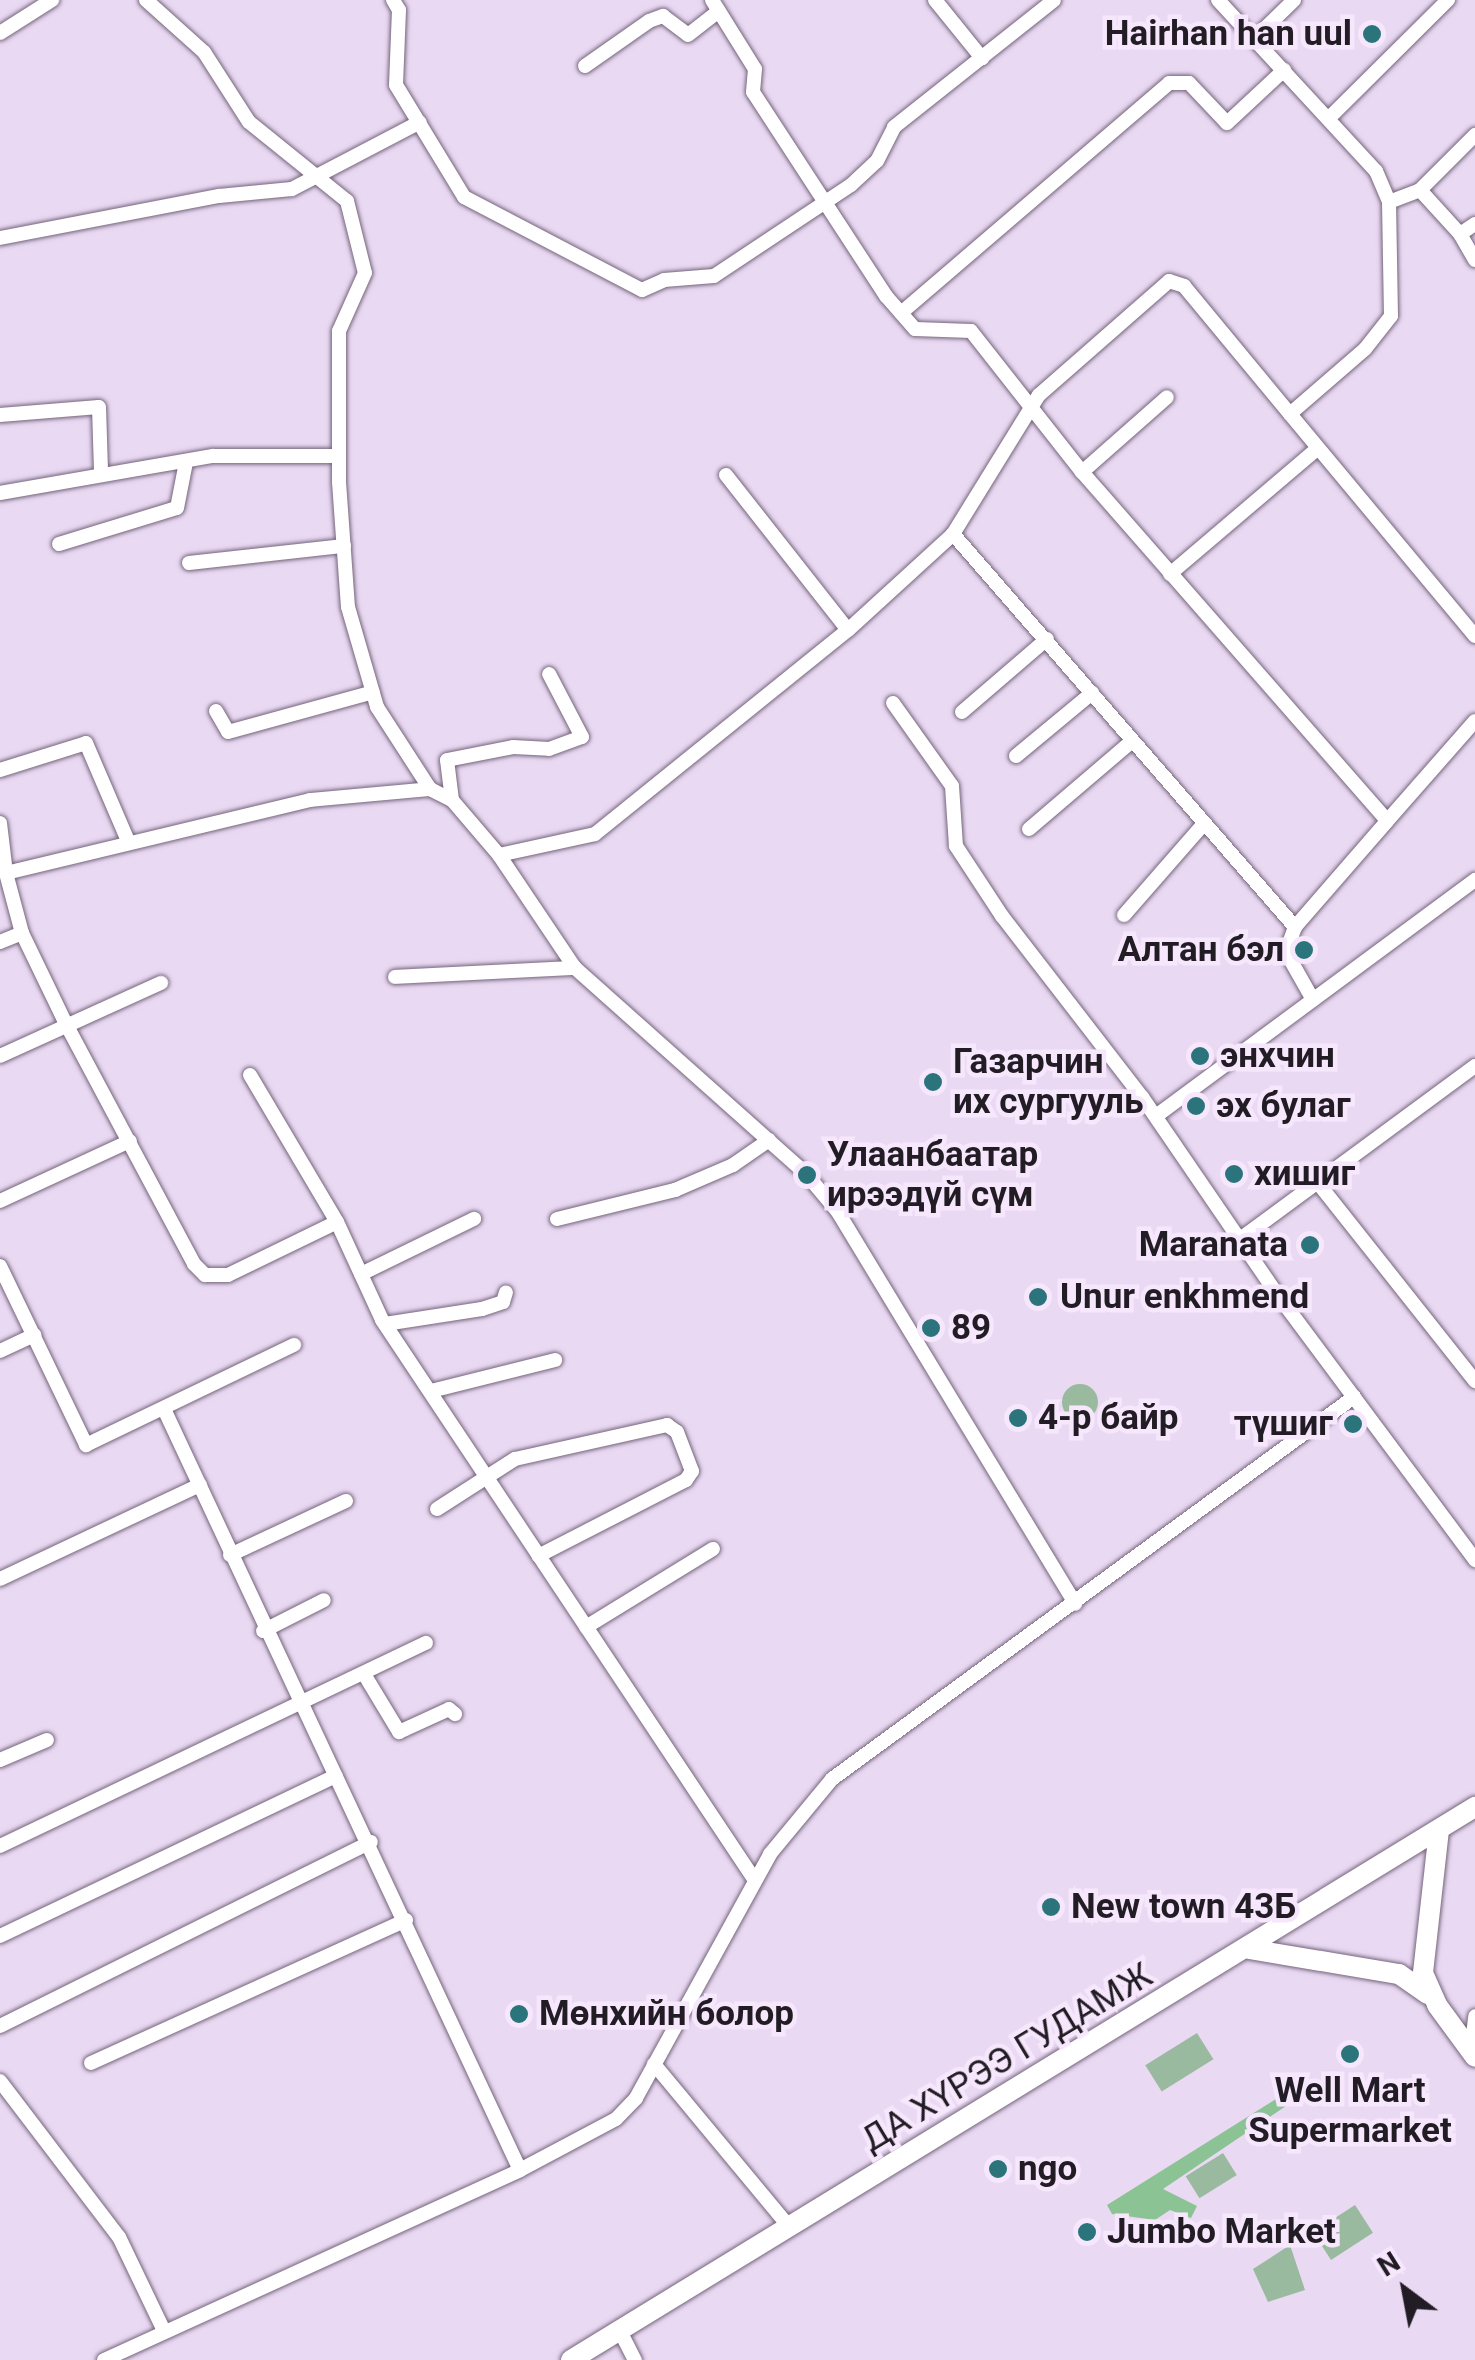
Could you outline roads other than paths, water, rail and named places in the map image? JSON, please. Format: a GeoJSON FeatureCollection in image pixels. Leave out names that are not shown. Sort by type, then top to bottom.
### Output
{"type":"FeatureCollection","features":[{"type":"Feature","properties":{"kind":"main road","name":"ДА ХҮРЭЭ ГУДАМЖ"},"geometry":{"type":"LineString","coordinates":[[571,2360],[1475,1808]]}},
{"type":"Feature","properties":{"kind":"main road"},"geometry":{"type":"LineString","coordinates":[[1437,2005],[1422,1960],[1440,1830]]}},
{"type":"Feature","properties":{"kind":"main road"},"geometry":{"type":"LineString","coordinates":[[1249,1948],[1400,1974],[1437,2005],[1473,2054]]}},
{"type":"Feature","properties":{"kind":"street"},"geometry":{"type":"LineString","coordinates":[[0,34],[52,0]]}},
{"type":"Feature","properties":{"kind":"street"},"geometry":{"type":"LineString","coordinates":[[146,0],[204,52],[249,122],[346,200],[365,273],[339,331],[338,456],[348,607],[372,692],[430,789]]}},
{"type":"Feature","properties":{"kind":"street"},"geometry":{"type":"LineString","coordinates":[[393,0],[400,20],[392,73],[464,197],[642,290],[664,280],[714,276],[823,198],[851,185],[877,161],[894,128],[1054,0]]}},
{"type":"Feature","properties":{"kind":"street"},"geometry":{"type":"LineString","coordinates":[[934,0],[982,58]]}},
{"type":"Feature","properties":{"kind":"street"},"geometry":{"type":"LineString","coordinates":[[1218,0],[1376,172],[1389,202],[1391,316],[1365,349],[1290,414]]}},
{"type":"Feature","properties":{"kind":"street"},"geometry":{"type":"LineString","coordinates":[[1254,39],[1294,0]]}},
{"type":"Feature","properties":{"kind":"street"},"geometry":{"type":"LineString","coordinates":[[1328,118],[1448,0]]}},
{"type":"Feature","properties":{"kind":"street"},"geometry":{"type":"LineString","coordinates":[[585,66],[649,21],[663,16],[688,36],[715,6],[755,69],[754,92],[900,313],[915,329],[971,331],[1082,472],[1387,821]]}},
{"type":"Feature","properties":{"kind":"street"},"geometry":{"type":"LineString","coordinates":[[900,313],[1169,83],[1188,83],[1228,123],[1284,70]]}},
{"type":"Feature","properties":{"kind":"street"},"geometry":{"type":"LineString","coordinates":[[0,238],[219,196],[292,190],[318,180],[420,122]]}},
{"type":"Feature","properties":{"kind":"street"},"geometry":{"type":"LineString","coordinates":[[1389,202],[1420,190],[1475,135]]}},
{"type":"Feature","properties":{"kind":"street"},"geometry":{"type":"LineString","coordinates":[[1420,190],[1460,234],[1475,260]]}},
{"type":"Feature","properties":{"kind":"street"},"geometry":{"type":"LineString","coordinates":[[1460,234],[1475,224]]}},
{"type":"Feature","properties":{"kind":"street"},"geometry":{"type":"LineString","coordinates":[[499,855],[596,834],[848,630],[953,534],[1028,408],[1104,334],[1176,278],[1475,636]]}},
{"type":"Feature","properties":{"kind":"street"},"geometry":{"type":"LineString","coordinates":[[1082,472],[1166,398]]}},
{"type":"Feature","properties":{"kind":"street"},"geometry":{"type":"LineString","coordinates":[[0,415],[99,407],[100,472]]}},
{"type":"Feature","properties":{"kind":"street"},"geometry":{"type":"LineString","coordinates":[[1170,574],[1317,449]]}},
{"type":"Feature","properties":{"kind":"street"},"geometry":{"type":"LineString","coordinates":[[0,492],[100,472],[264,452],[338,456]]}},
{"type":"Feature","properties":{"kind":"street"},"geometry":{"type":"LineString","coordinates":[[58,544],[178,508],[186,462]]}},
{"type":"Feature","properties":{"kind":"street"},"geometry":{"type":"LineString","coordinates":[[726,475],[848,630]]}},
{"type":"Feature","properties":{"kind":"street"},"geometry":{"type":"LineString","coordinates":[[953,534],[1047,639],[1202,826],[1296,927]]}},
{"type":"Feature","properties":{"kind":"street"},"geometry":{"type":"LineString","coordinates":[[189,563],[344,546]]}},
{"type":"Feature","properties":{"kind":"street"},"geometry":{"type":"LineString","coordinates":[[962,712],[1047,639]]}},
{"type":"Feature","properties":{"kind":"street"},"geometry":{"type":"LineString","coordinates":[[452,800],[447,760],[513,747],[550,749],[582,737],[549,674]]}},
{"type":"Feature","properties":{"kind":"street"},"geometry":{"type":"LineString","coordinates":[[216,711],[228,732],[372,692]]}},
{"type":"Feature","properties":{"kind":"street"},"geometry":{"type":"LineString","coordinates":[[1016,756],[1092,693]]}},
{"type":"Feature","properties":{"kind":"street"},"geometry":{"type":"LineString","coordinates":[[893,702],[952,786],[956,846],[1156,1116],[1239,1240],[1475,1560]]}},
{"type":"Feature","properties":{"kind":"street"},"geometry":{"type":"LineString","coordinates":[[1313,1000],[1286,952],[1296,927],[1475,721]]}},
{"type":"Feature","properties":{"kind":"street"},"geometry":{"type":"LineString","coordinates":[[1030,829],[1132,741]]}},
{"type":"Feature","properties":{"kind":"street"},"geometry":{"type":"LineString","coordinates":[[0,770],[86,743],[128,841]]}},
{"type":"Feature","properties":{"kind":"street"},"geometry":{"type":"LineString","coordinates":[[6,874],[128,841],[310,800],[430,789],[452,800],[499,855],[575,968],[770,1140],[838,1212],[1075,1604]]}},
{"type":"Feature","properties":{"kind":"street"},"geometry":{"type":"LineString","coordinates":[[0,823],[6,874],[22,933],[66,1024],[206,1275],[228,1275],[337,1222]]}},
{"type":"Feature","properties":{"kind":"street"},"geometry":{"type":"LineString","coordinates":[[1124,915],[1202,826]]}},
{"type":"Feature","properties":{"kind":"street"},"geometry":{"type":"LineString","coordinates":[[1156,1116],[1475,880]]}},
{"type":"Feature","properties":{"kind":"street"},"geometry":{"type":"LineString","coordinates":[[0,942],[22,933]]}},
{"type":"Feature","properties":{"kind":"street"},"geometry":{"type":"LineString","coordinates":[[396,977],[575,968]]}},
{"type":"Feature","properties":{"kind":"street"},"geometry":{"type":"LineString","coordinates":[[0,1056],[161,983]]}},
{"type":"Feature","properties":{"kind":"street"},"geometry":{"type":"LineString","coordinates":[[1239,1240],[1475,1066]]}},
{"type":"Feature","properties":{"kind":"street"},"geometry":{"type":"LineString","coordinates":[[250,1074],[337,1222],[385,1324],[754,1879]]}},
{"type":"Feature","properties":{"kind":"street"},"geometry":{"type":"LineString","coordinates":[[556,1219],[675,1190],[733,1165],[770,1140]]}},
{"type":"Feature","properties":{"kind":"street"},"geometry":{"type":"LineString","coordinates":[[0,1201],[130,1141]]}},
{"type":"Feature","properties":{"kind":"street"},"geometry":{"type":"LineString","coordinates":[[1318,1182],[1475,1380]]}},
{"type":"Feature","properties":{"kind":"street"},"geometry":{"type":"LineString","coordinates":[[361,1274],[474,1219]]}},
{"type":"Feature","properties":{"kind":"street"},"geometry":{"type":"LineString","coordinates":[[0,1266],[86,1445],[294,1345]]}},
{"type":"Feature","properties":{"kind":"street"},"geometry":{"type":"LineString","coordinates":[[385,1324],[482,1309],[504,1302],[506,1292]]}},
{"type":"Feature","properties":{"kind":"street"},"geometry":{"type":"LineString","coordinates":[[0,1351],[34,1335]]}},
{"type":"Feature","properties":{"kind":"street"},"geometry":{"type":"LineString","coordinates":[[431,1392],[555,1360]]}},
{"type":"Feature","properties":{"kind":"street"},"geometry":{"type":"LineString","coordinates":[[104,2360],[520,2170],[616,2119],[636,2098],[754,1879],[809,1804],[858,1756],[1075,1604],[1354,1396]]}},
{"type":"Feature","properties":{"kind":"street"},"geometry":{"type":"LineString","coordinates":[[164,1409],[263,1631],[371,1842],[520,2170]]}},
{"type":"Feature","properties":{"kind":"street"},"geometry":{"type":"LineString","coordinates":[[436,1509],[485,1474],[515,1459],[667,1425],[677,1432],[692,1471],[686,1480],[538,1556]]}},
{"type":"Feature","properties":{"kind":"street"},"geometry":{"type":"LineString","coordinates":[[0,1579],[200,1485]]}},
{"type":"Feature","properties":{"kind":"street"},"geometry":{"type":"LineString","coordinates":[[230,1555],[346,1501]]}},
{"type":"Feature","properties":{"kind":"street"},"geometry":{"type":"LineString","coordinates":[[586,1627],[713,1549]]}},
{"type":"Feature","properties":{"kind":"street"},"geometry":{"type":"LineString","coordinates":[[263,1631],[324,1600]]}},
{"type":"Feature","properties":{"kind":"street"},"geometry":{"type":"LineString","coordinates":[[0,1846],[301,1706],[426,1643]]}},
{"type":"Feature","properties":{"kind":"street"},"geometry":{"type":"LineString","coordinates":[[364,1674],[399,1732],[449,1709],[455,1714]]}},
{"type":"Feature","properties":{"kind":"street"},"geometry":{"type":"LineString","coordinates":[[0,1760],[47,1740]]}},
{"type":"Feature","properties":{"kind":"street"},"geometry":{"type":"LineString","coordinates":[[0,1936],[336,1776]]}},
{"type":"Feature","properties":{"kind":"street"},"geometry":{"type":"LineString","coordinates":[[0,2026],[371,1842]]}},
{"type":"Feature","properties":{"kind":"street"},"geometry":{"type":"LineString","coordinates":[[91,2064],[406,1920]]}},
{"type":"Feature","properties":{"kind":"street"},"geometry":{"type":"LineString","coordinates":[[1473,2054],[1475,2016]]}},
{"type":"Feature","properties":{"kind":"street"},"geometry":{"type":"LineString","coordinates":[[654,2064],[790,2228]]}},
{"type":"Feature","properties":{"kind":"street"},"geometry":{"type":"LineString","coordinates":[[0,2081],[7,2108],[119,2236],[164,2331]]}},
{"type":"Feature","properties":{"kind":"street"},"geometry":{"type":"LineString","coordinates":[[620,2330],[636,2360]]}},
{"type":"Feature","properties":{"kind":"place","name":"Hairhan han uul"},"geometry":{"type":"Point","coordinates":[1372,34]}},
{"type":"Feature","properties":{"kind":"place","name":"Алтан бэл"},"geometry":{"type":"Point","coordinates":[1304,950]}},
{"type":"Feature","properties":{"kind":"place","name":"энхчин"},"geometry":{"type":"Point","coordinates":[1200,1056]}},
{"type":"Feature","properties":{"kind":"place","name":"Газарчин их сургууль"},"geometry":{"type":"Point","coordinates":[933,1082]}},
{"type":"Feature","properties":{"kind":"place","name":"эх булаг"},"geometry":{"type":"Point","coordinates":[1196,1106]}},
{"type":"Feature","properties":{"kind":"place","name":"хишиг"},"geometry":{"type":"Point","coordinates":[1234,1174]}},
{"type":"Feature","properties":{"kind":"place","name":"Улаанбаатар ирээдүй сүм"},"geometry":{"type":"Point","coordinates":[807,1175]}},
{"type":"Feature","properties":{"kind":"place","name":"Maranata"},"geometry":{"type":"Point","coordinates":[1310,1245]}},
{"type":"Feature","properties":{"kind":"place","name":"Unur enkhmend"},"geometry":{"type":"Point","coordinates":[1038,1297]}},
{"type":"Feature","properties":{"kind":"place","name":"89"},"geometry":{"type":"Point","coordinates":[931,1328]}},
{"type":"Feature","properties":{"kind":"place","name":"4-р байр"},"geometry":{"type":"Point","coordinates":[1018,1418]}},
{"type":"Feature","properties":{"kind":"place","name":"түшиг"},"geometry":{"type":"Point","coordinates":[1353,1424]}},
{"type":"Feature","properties":{"kind":"place","name":"New town 43Б"},"geometry":{"type":"Point","coordinates":[1051,1907]}},
{"type":"Feature","properties":{"kind":"place","name":"Мөнхийн болор"},"geometry":{"type":"Point","coordinates":[519,2014]}},
{"type":"Feature","properties":{"kind":"place","name":"Well Mart Supermarket"},"geometry":{"type":"Point","coordinates":[1350,2054]}},
{"type":"Feature","properties":{"kind":"place","name":"ngo"},"geometry":{"type":"Point","coordinates":[998,2169]}},
{"type":"Feature","properties":{"kind":"place","name":"Jumbo Market"},"geometry":{"type":"Point","coordinates":[1087,2232]}}]}
